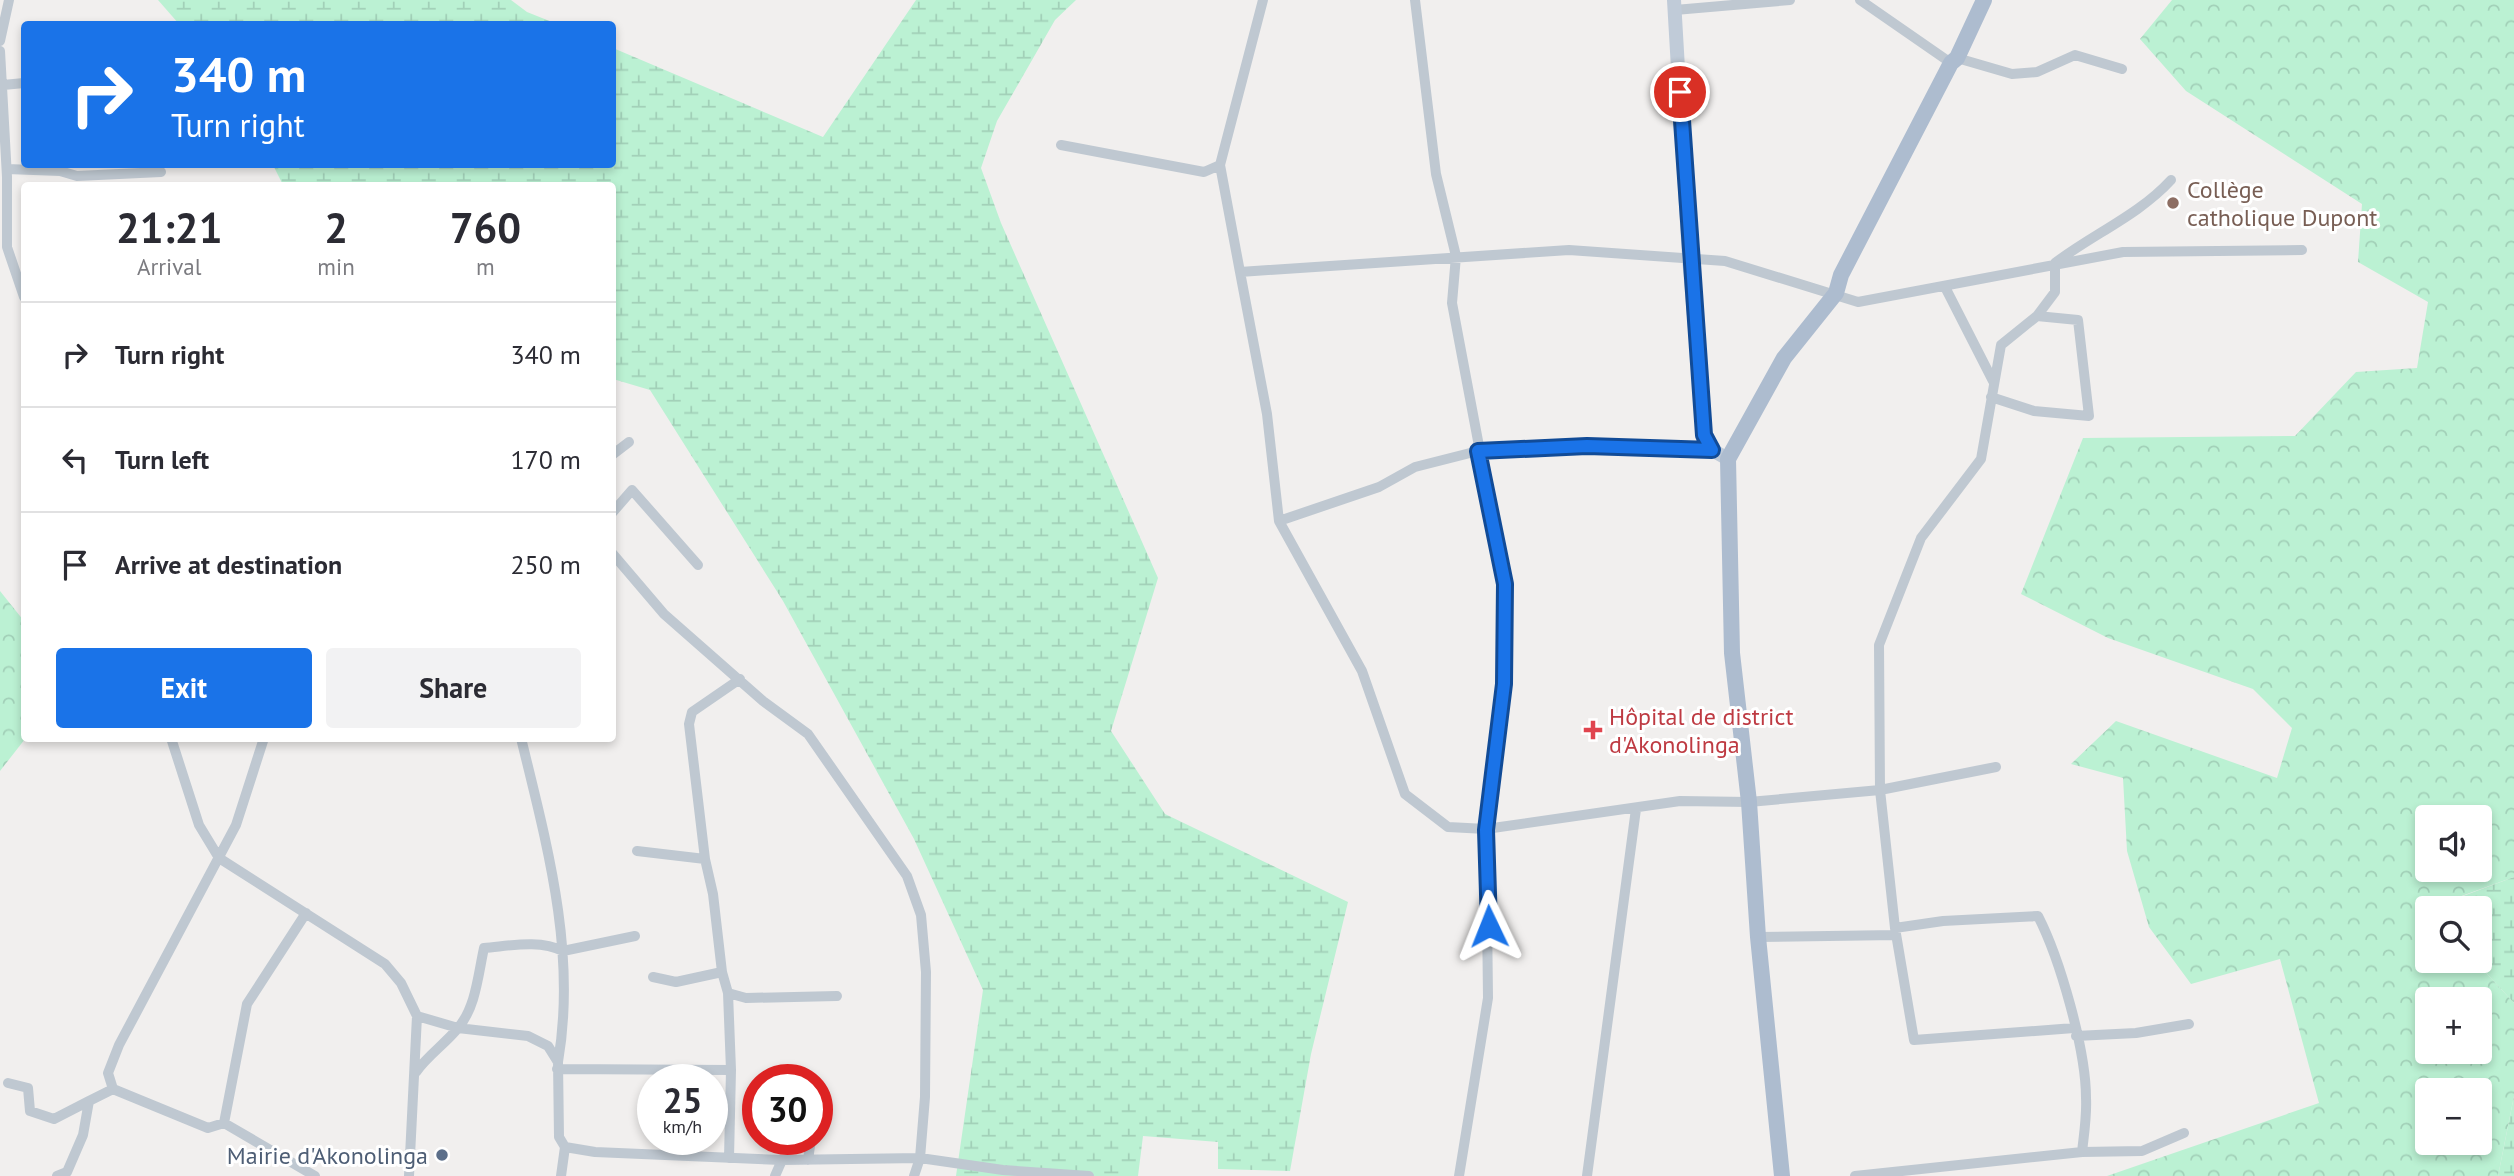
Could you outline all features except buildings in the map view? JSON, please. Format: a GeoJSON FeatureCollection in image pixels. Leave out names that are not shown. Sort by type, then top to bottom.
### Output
{"type":"FeatureCollection","features":[{"type":"Feature","properties":{"kind":"main road"},"geometry":{"type":"LineString","coordinates":[[1782,1176],[1758,937],[1749,802],[1732,653],[1728,459],[1784,358],[1836,293],[1841,275],[1984,0]]}},
{"type":"Feature","properties":{"kind":"street"},"geometry":{"type":"LineString","coordinates":[[0,41],[9,0]]}},
{"type":"Feature","properties":{"kind":"street"},"geometry":{"type":"LineString","coordinates":[[1263,0],[1220,164],[1267,414],[1279,521],[1362,671],[1405,794],[1448,827],[1486,830],[1680,801],[1749,802],[1880,790],[1996,767]]}},
{"type":"Feature","properties":{"kind":"street"},"geometry":{"type":"LineString","coordinates":[[1415,0],[1436,174],[1455,256],[1452,303],[1505,584],[1504,684],[1486,830],[1488,998],[1459,1176]]}},
{"type":"Feature","properties":{"kind":"street"},"geometry":{"type":"LineString","coordinates":[[1712,450],[1704,435],[1689,257],[1674,5],[1790,0]]}},
{"type":"Feature","properties":{"kind":"street"},"geometry":{"type":"LineString","coordinates":[[1860,0],[1954,60],[2012,74],[2037,72],[2075,55],[2122,69]]}},
{"type":"Feature","properties":{"kind":"street"},"geometry":{"type":"LineString","coordinates":[[0,51],[7,169],[6,264],[21,292]]}},
{"type":"Feature","properties":{"kind":"street"},"geometry":{"type":"LineString","coordinates":[[3,85],[21,83]]}},
{"type":"Feature","properties":{"kind":"street"},"geometry":{"type":"LineString","coordinates":[[1061,145],[1204,172],[1220,164]]}},
{"type":"Feature","properties":{"kind":"street"},"geometry":{"type":"LineString","coordinates":[[7,169],[60,171],[77,176],[161,172]]}},
{"type":"Feature","properties":{"kind":"street"},"geometry":{"type":"LineString","coordinates":[[2055,264],[2082,242],[2157,195],[2171,180]]}},
{"type":"Feature","properties":{"kind":"street"},"geometry":{"type":"LineString","coordinates":[[1240,272],[1569,250],[1725,261],[1836,293],[1858,302],[2123,252],[2302,250]]}},
{"type":"Feature","properties":{"kind":"street"},"geometry":{"type":"LineString","coordinates":[[2055,264],[2055,292],[2037,316],[2001,345],[1981,459],[1921,538],[1879,645],[1880,790],[1895,932],[1914,1040],[2075,1032],[2136,1033],[2189,1024]]}},
{"type":"Feature","properties":{"kind":"street"},"geometry":{"type":"LineString","coordinates":[[1945,287],[1993,381]]}},
{"type":"Feature","properties":{"kind":"street"},"geometry":{"type":"LineString","coordinates":[[1991,397],[2034,411],[2089,416],[2078,320],[2037,316]]}},
{"type":"Feature","properties":{"kind":"street"},"geometry":{"type":"LineString","coordinates":[[616,453],[629,442]]}},
{"type":"Feature","properties":{"kind":"street"},"geometry":{"type":"LineString","coordinates":[[1279,521],[1379,487],[1415,467],[1478,451],[1587,446],[1712,450],[1728,459]]}},
{"type":"Feature","properties":{"kind":"street"},"geometry":{"type":"LineString","coordinates":[[616,508],[632,490],[698,565]]}},
{"type":"Feature","properties":{"kind":"street"},"geometry":{"type":"LineString","coordinates":[[616,558],[664,614],[808,734],[907,876],[921,915],[926,972],[925,1097],[920,1158],[914,1176]]}},
{"type":"Feature","properties":{"kind":"street"},"geometry":{"type":"LineString","coordinates":[[729,1158],[729,993],[722,972],[713,894],[705,859],[690,716],[740,678]]}},
{"type":"Feature","properties":{"kind":"street"},"geometry":{"type":"LineString","coordinates":[[172,742],[199,825],[219,859],[385,964],[401,984],[417,1016],[410,1176]]}},
{"type":"Feature","properties":{"kind":"street"},"geometry":{"type":"LineString","coordinates":[[113,1089],[108,1073],[118,1045],[236,825],[263,742]]}},
{"type":"Feature","properties":{"kind":"street"},"geometry":{"type":"LineString","coordinates":[[522,742],[549,861],[563,951],[565,1022],[557,1065],[559,1137],[565,1147],[561,1176]]}},
{"type":"Feature","properties":{"kind":"street"},"geometry":{"type":"LineString","coordinates":[[1587,1176],[1636,809]]}},
{"type":"Feature","properties":{"kind":"street"},"geometry":{"type":"LineString","coordinates":[[637,851],[705,859]]}},
{"type":"Feature","properties":{"kind":"street"},"geometry":{"type":"LineString","coordinates":[[224,1123],[247,1004],[306,913]]}},
{"type":"Feature","properties":{"kind":"street"},"geometry":{"type":"LineString","coordinates":[[1758,937],[1895,932],[1943,921],[2038,916],[2050,939],[2075,1032],[2087,1097],[2082,1152]]}},
{"type":"Feature","properties":{"kind":"street"},"geometry":{"type":"LineString","coordinates":[[416,1072],[431,1052],[458,1028],[470,1010],[484,948],[521,944],[554,946],[563,951],[635,936]]}},
{"type":"Feature","properties":{"kind":"street"},"geometry":{"type":"LineString","coordinates":[[653,977],[677,982],[722,972]]}},
{"type":"Feature","properties":{"kind":"street"},"geometry":{"type":"LineString","coordinates":[[729,993],[746,998],[837,996]]}},
{"type":"Feature","properties":{"kind":"street"},"geometry":{"type":"LineString","coordinates":[[417,1016],[458,1028],[528,1036],[548,1046],[557,1065]]}},
{"type":"Feature","properties":{"kind":"street"},"geometry":{"type":"LineString","coordinates":[[557,1065],[731,1070]]}},
{"type":"Feature","properties":{"kind":"street"},"geometry":{"type":"LineString","coordinates":[[8,1083],[28,1088],[30,1111],[54,1119],[113,1089],[208,1128],[224,1123],[316,1176]]}},
{"type":"Feature","properties":{"kind":"street"},"geometry":{"type":"LineString","coordinates":[[57,1176],[67,1172],[83,1135],[89,1101]]}},
{"type":"Feature","properties":{"kind":"street"},"geometry":{"type":"LineString","coordinates":[[1855,1176],[2082,1152],[2142,1151],[2183,1133]]}},
{"type":"Feature","properties":{"kind":"street"},"geometry":{"type":"LineString","coordinates":[[565,1147],[595,1152],[782,1160],[920,1158],[1003,1170],[1089,1176]]}},
{"type":"Feature","properties":{"kind":"street"},"geometry":{"type":"LineString","coordinates":[[808,1160],[809,1155]]}},
{"type":"Feature","properties":{"kind":"street"},"geometry":{"type":"LineString","coordinates":[[775,1176],[782,1160]]}},
{"type":"Feature","properties":{"kind":"street"},"geometry":{"type":"LineString","coordinates":[[987,1176],[1003,1170]]}},
{"type":"Feature","properties":{"kind":"green space"},"geometry":{"type":"Polygon","coordinates":[[[158,0],[511,0],[527,12],[550,21],[176,21],[158,0]]]}},
{"type":"Feature","properties":{"kind":"green space"},"geometry":{"type":"Polygon","coordinates":[[[916,0],[1076,0],[1055,20],[997,121],[981,168],[1001,223],[1158,578],[1111,731],[1165,814],[1348,902],[1311,1054],[1290,1171],[1218,1169],[1218,1142],[1143,1136],[1138,1176],[956,1176],[983,990],[914,839],[783,601],[650,390],[616,380],[616,182],[282,182],[274,168],[616,168],[616,49],[823,137],[916,0]]]}},
{"type":"Feature","properties":{"kind":"green space"},"geometry":{"type":"Polygon","coordinates":[[[2172,0],[2514,0],[2514,877],[2462,896],[2415,896],[2415,973],[2486,973],[2514,1003],[2514,1096],[2498,1176],[2107,1176],[2319,1103],[2280,959],[2191,984],[2149,927],[2127,851],[2123,778],[2071,764],[2116,721],[2277,778],[2292,728],[2253,689],[2108,638],[2021,594],[2083,438],[2295,436],[2356,372],[2417,368],[2428,302],[2358,262],[2362,204],[2186,91],[2140,39],[2172,0]]]}},
{"type":"Feature","properties":{"kind":"green space"},"geometry":{"type":"Polygon","coordinates":[[[0,591],[21,617],[23,742],[0,771],[0,591]]]}},
{"type":"Feature","properties":{"kind":"green space"},"geometry":{"type":"Polygon","coordinates":[[[2514,877],[2514,1003],[2486,973],[2492,973],[2492,896],[2463,896],[2514,877]]]}},
{"type":"Feature","properties":{"kind":"green space"},"geometry":{"type":"Polygon","coordinates":[[[2514,1096],[2514,1176],[2498,1176],[2514,1096]]]}},
{"type":"Feature","properties":{"kind":"place","name":"Collège catholique Dupont"},"geometry":{"type":"Point","coordinates":[2173,203]}},
{"type":"Feature","properties":{"kind":"place","name":"Hôpital de district d'Akonolinga"},"geometry":{"type":"Point","coordinates":[1593,730]}},
{"type":"Feature","properties":{"kind":"place","name":"Mairie d'Akonolinga"},"geometry":{"type":"Point","coordinates":[442,1155]}},
{"type":"Feature","properties":{"kind":"route"},"geometry":{"type":"LineString","coordinates":[[1489,926],[1486,830],[1504,684],[1505,584],[1478,451],[1587,446],[1712,450],[1704,435],[1689,257],[1680,92]]}}]}
